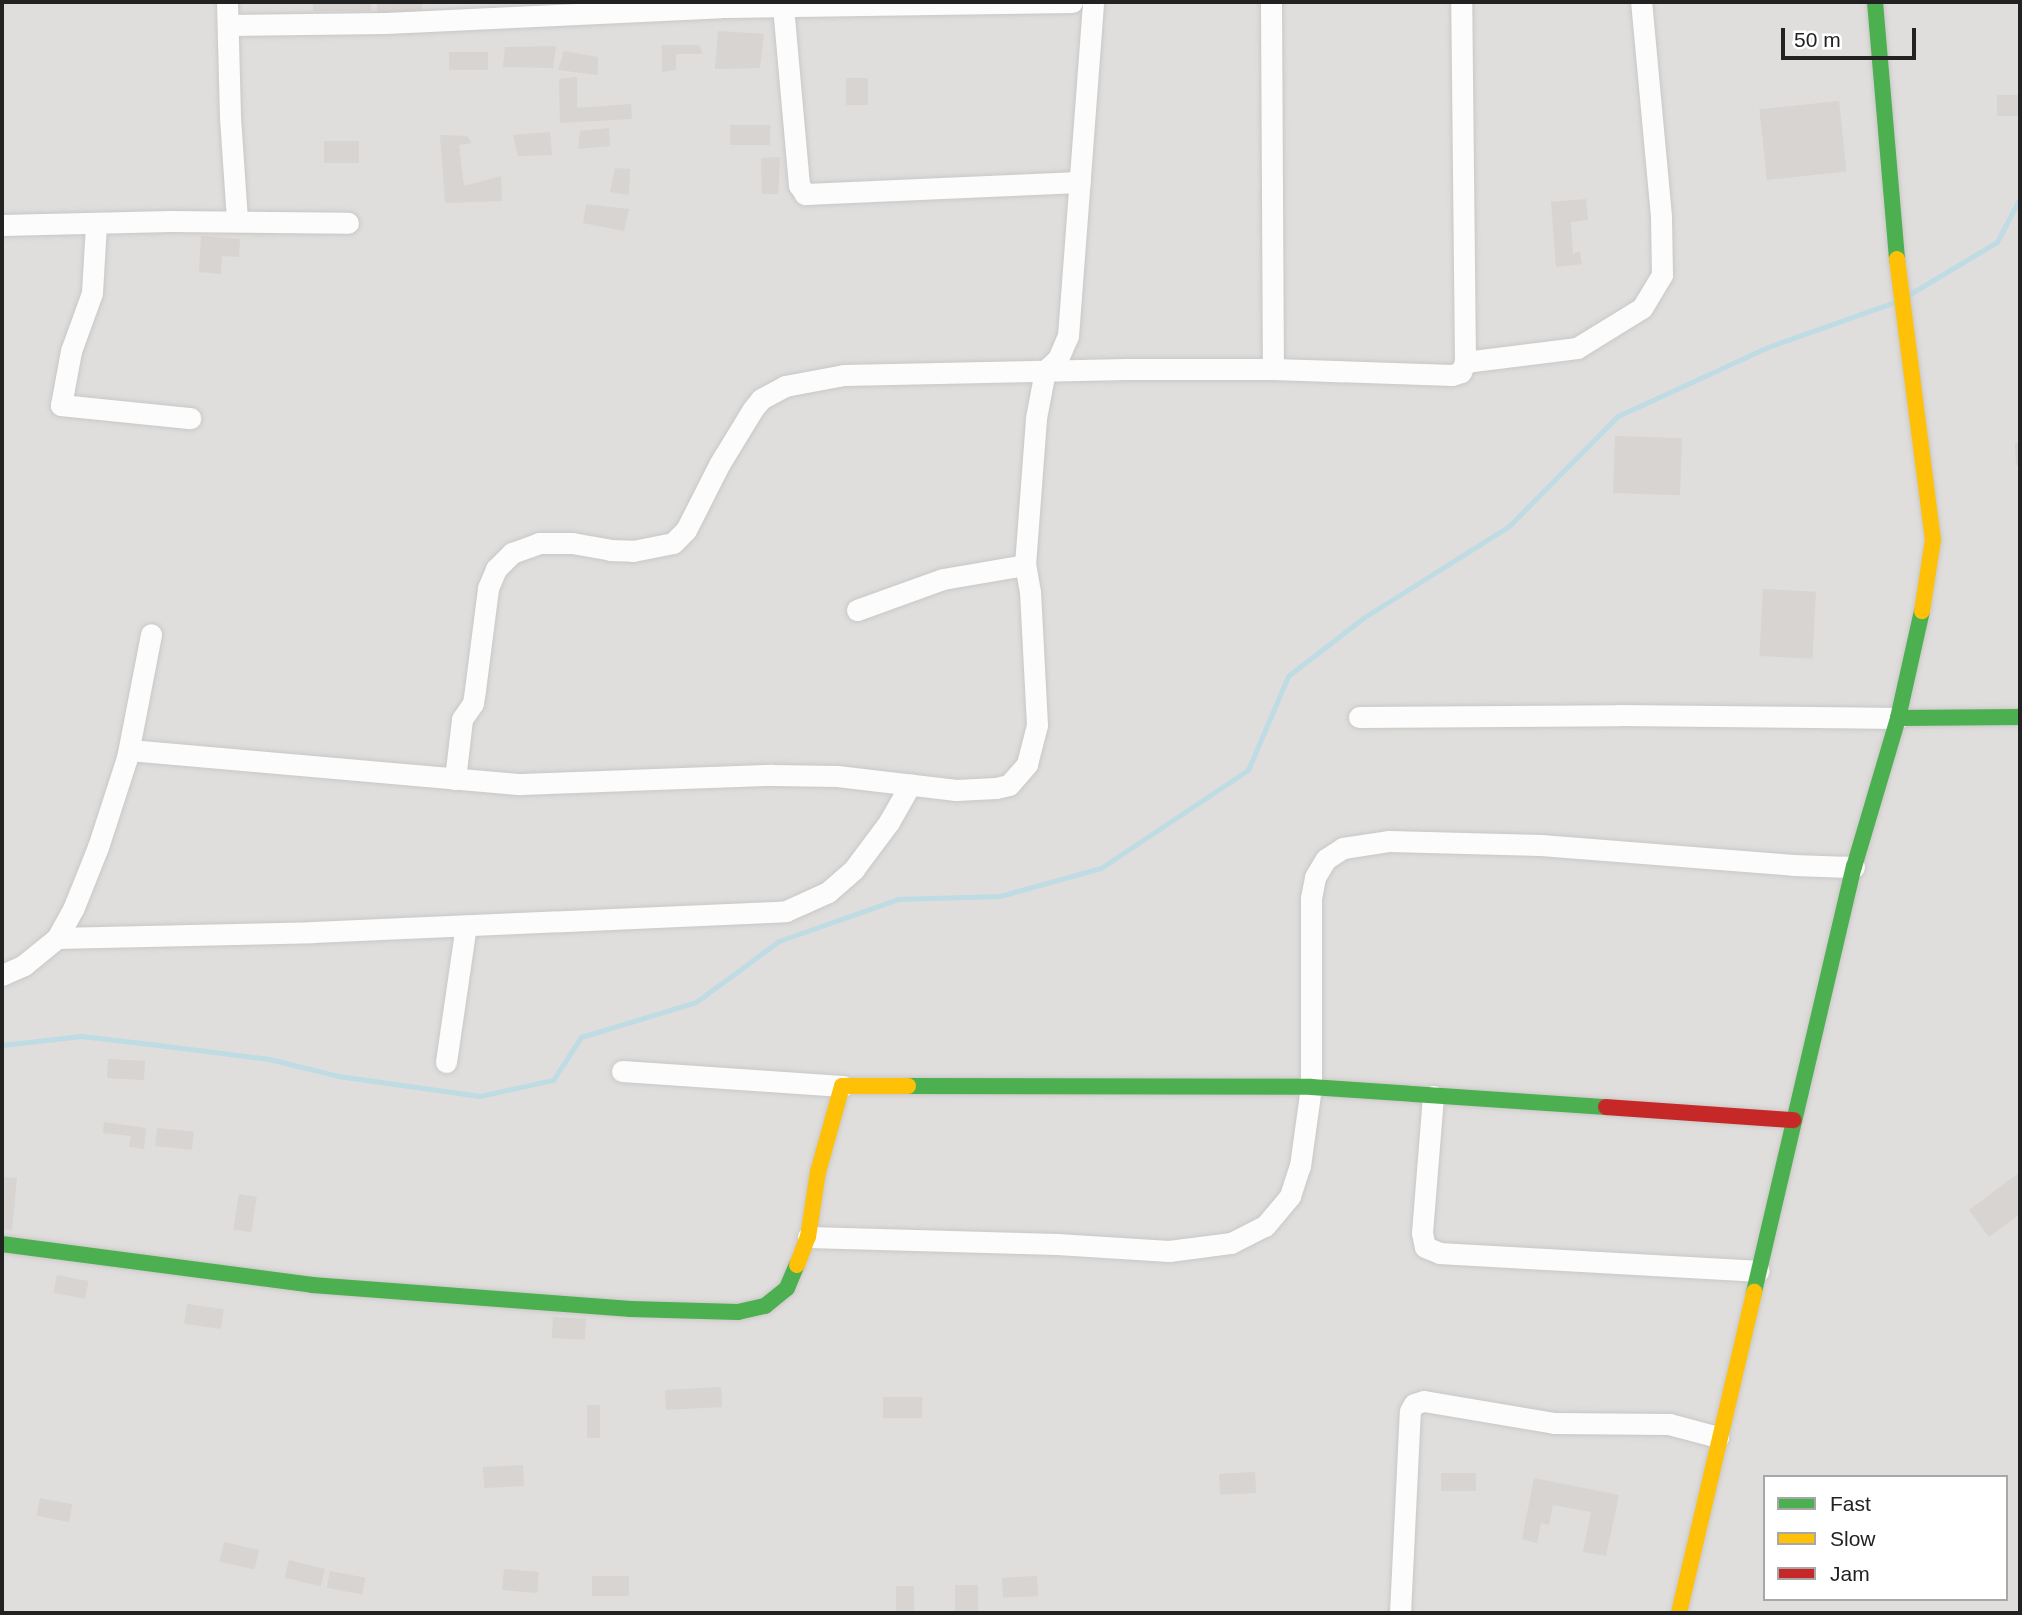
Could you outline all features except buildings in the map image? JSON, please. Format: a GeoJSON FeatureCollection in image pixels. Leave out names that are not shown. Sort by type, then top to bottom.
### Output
{"type":"FeatureCollection","features":[{"type":"Feature","properties":{"kind":"street"},"geometry":{"type":"LineString","coordinates":[[227,2],[237,221]]}},
{"type":"Feature","properties":{"kind":"street"},"geometry":{"type":"LineString","coordinates":[[228,25],[397,22],[761,4],[783,6],[1072,2]]}},
{"type":"Feature","properties":{"kind":"street"},"geometry":{"type":"LineString","coordinates":[[129,750],[349,767],[455,779],[574,784],[772,775],[837,776],[956,790],[1009,785],[1027,764],[1037,725],[1030,592],[1025,565],[1036,418],[1045,371],[1058,359],[1068,336],[1093,2]]}},
{"type":"Feature","properties":{"kind":"street"},"geometry":{"type":"LineString","coordinates":[[1271,2],[1273,369]]}},
{"type":"Feature","properties":{"kind":"street"},"geometry":{"type":"LineString","coordinates":[[455,779],[462,719],[473,703],[488,588],[496,569],[512,553],[539,543],[572,543],[633,551],[673,542],[686,530],[720,463],[753,409],[761,399],[794,383],[844,375],[1045,371],[1273,369],[1452,375],[1461,372],[1465,362],[1461,2]]}},
{"type":"Feature","properties":{"kind":"street"},"geometry":{"type":"LineString","coordinates":[[1465,362],[1577,348],[1643,308],[1662,275],[1661,216],[1641,2]]}},
{"type":"Feature","properties":{"kind":"street"},"geometry":{"type":"LineString","coordinates":[[1679,1613],[1718,1437],[1854,867],[1898,718],[1920,628],[1933,540],[1901,312],[1875,2]]}},
{"type":"Feature","properties":{"kind":"street"},"geometry":{"type":"LineString","coordinates":[[783,6],[799,185],[805,194],[1080,182]]}},
{"type":"Feature","properties":{"kind":"street"},"geometry":{"type":"LineString","coordinates":[[2,225],[237,221],[348,223]]}},
{"type":"Feature","properties":{"kind":"street"},"geometry":{"type":"LineString","coordinates":[[96,225],[92,293],[71,351],[61,405],[190,418]]}},
{"type":"Feature","properties":{"kind":"street"},"geometry":{"type":"LineString","coordinates":[[857,610],[943,579],[1025,565]]}},
{"type":"Feature","properties":{"kind":"street"},"geometry":{"type":"LineString","coordinates":[[2,975],[24,965],[57,938],[99,847],[129,750],[151,634]]}},
{"type":"Feature","properties":{"kind":"street"},"geometry":{"type":"LineString","coordinates":[[1359,717],[2020,717]]}},
{"type":"Feature","properties":{"kind":"street"},"geometry":{"type":"LineString","coordinates":[[57,938],[466,925],[786,911],[828,892],[854,869],[889,822],[909,785]]}},
{"type":"Feature","properties":{"kind":"street"},"geometry":{"type":"LineString","coordinates":[[808,1237],[1057,1244],[1169,1251],[1231,1243],[1265,1226],[1290,1196],[1300,1166],[1311,1087],[1311,898],[1315,877],[1326,859],[1343,848],[1389,841],[1530,845],[1793,865],[1854,867]]}},
{"type":"Feature","properties":{"kind":"street"},"geometry":{"type":"LineString","coordinates":[[446,1062],[466,925]]}},
{"type":"Feature","properties":{"kind":"street"},"geometry":{"type":"LineString","coordinates":[[622,1071],[842,1086],[1311,1087],[1794,1120]]}},
{"type":"Feature","properties":{"kind":"street"},"geometry":{"type":"LineString","coordinates":[[2,1244],[312,1284],[617,1308],[738,1312],[765,1306],[787,1288],[808,1237],[821,1160],[842,1086]]}},
{"type":"Feature","properties":{"kind":"street"},"geometry":{"type":"LineString","coordinates":[[1433,1096],[1422,1233],[1425,1247],[1440,1253],[1758,1271]]}},
{"type":"Feature","properties":{"kind":"street"},"geometry":{"type":"LineString","coordinates":[[1400,1613],[1410,1411],[1414,1404],[1424,1401],[1554,1423],[1669,1424],[1718,1437]]}},
{"type":"Feature","properties":{"kind":"shaded area"},"geometry":{"type":"Polygon","coordinates":[[[2,2],[2020,2],[2020,1613],[2,1613],[2,2]]]}},
{"type":"Feature","properties":{"kind":"waterway"},"geometry":{"type":"LineString","coordinates":[[1910,294],[1997,242],[2020,198]]}},
{"type":"Feature","properties":{"kind":"waterway"},"geometry":{"type":"LineString","coordinates":[[2,1045],[81,1036],[269,1059],[338,1076],[480,1096],[553,1080],[581,1037],[696,1002],[779,941],[898,899],[1000,896],[1101,868],[1248,770],[1288,676],[1363,618],[1509,526],[1618,416],[1768,347],[1892,303]]}},
{"type":"Feature","properties":{"kind":"traffic: fast"},"geometry":{"type":"LineString","coordinates":[[1875,2],[1897,259]]}},
{"type":"Feature","properties":{"kind":"traffic: fast"},"geometry":{"type":"LineString","coordinates":[[1754,1292],[1854,867],[1898,718],[1922,611]]}},
{"type":"Feature","properties":{"kind":"traffic: fast"},"geometry":{"type":"LineString","coordinates":[[1898,718],[2020,717]]}},
{"type":"Feature","properties":{"kind":"traffic: fast"},"geometry":{"type":"LineString","coordinates":[[908,1086],[1311,1087],[1606,1107]]}},
{"type":"Feature","properties":{"kind":"traffic: fast"},"geometry":{"type":"LineString","coordinates":[[2,1244],[312,1285],[631,1309],[738,1312],[765,1306],[787,1288],[797,1265]]}},
{"type":"Feature","properties":{"kind":"traffic: slow"},"geometry":{"type":"LineString","coordinates":[[1897,259],[1933,540],[1922,611]]}},
{"type":"Feature","properties":{"kind":"traffic: slow"},"geometry":{"type":"LineString","coordinates":[[797,1265],[808,1237],[818,1172],[842,1086],[908,1086]]}},
{"type":"Feature","properties":{"kind":"traffic: slow"},"geometry":{"type":"LineString","coordinates":[[1679,1613],[1754,1292]]}},
{"type":"Feature","properties":{"kind":"traffic: jam"},"geometry":{"type":"LineString","coordinates":[[1606,1107],[1794,1120]]}}]}
